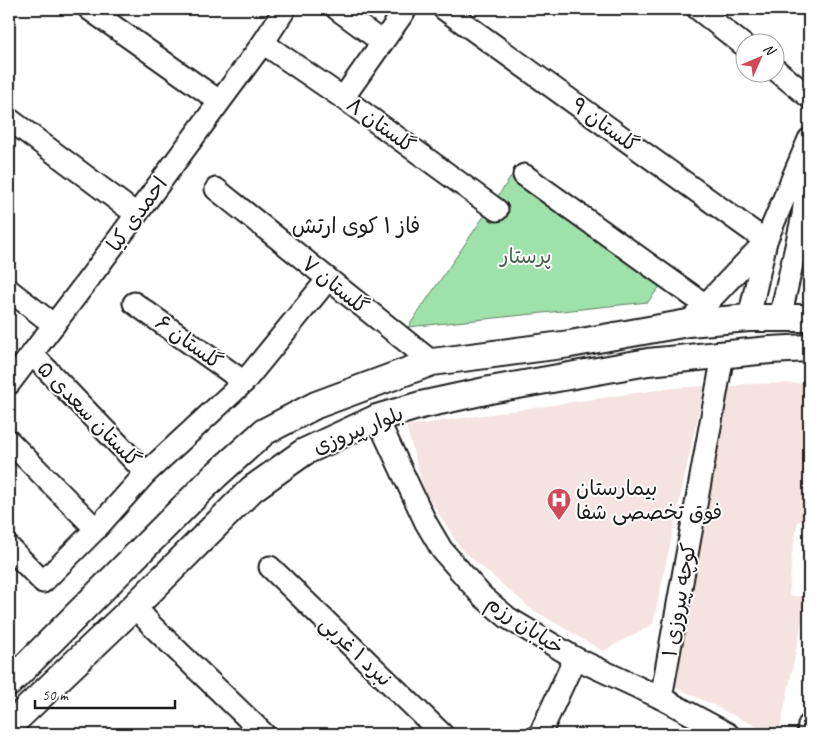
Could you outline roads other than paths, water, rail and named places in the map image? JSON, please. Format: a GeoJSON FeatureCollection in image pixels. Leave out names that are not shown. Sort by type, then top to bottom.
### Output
{"type":"FeatureCollection","features":[{"type":"Feature","properties":{"kind":"street"},"geometry":{"type":"LineString","coordinates":[[89,9],[220,101]]}},
{"type":"Feature","properties":{"kind":"street","name":"احمدی کیا"},"geometry":{"type":"LineString","coordinates":[[9,384],[263,43],[285,9]]}},
{"type":"Feature","properties":{"kind":"street"},"geometry":{"type":"LineString","coordinates":[[337,9],[382,42]]}},
{"type":"Feature","properties":{"kind":"street"},"geometry":{"type":"LineString","coordinates":[[343,98],[406,9]]}},
{"type":"Feature","properties":{"kind":"street","name":"گلستان ۹"},"geometry":{"type":"LineString","coordinates":[[444,9],[766,241]]}},
{"type":"Feature","properties":{"kind":"street"},"geometry":{"type":"LineString","coordinates":[[698,9],[736,39]]}},
{"type":"Feature","properties":{"kind":"street","name":"گلستان ۸"},"geometry":{"type":"LineString","coordinates":[[263,43],[343,98],[497,210]]}},
{"type":"Feature","properties":{"kind":"street"},"geometry":{"type":"LineString","coordinates":[[786,78],[809,97]]}},
{"type":"Feature","properties":{"kind":"street"},"geometry":{"type":"LineString","coordinates":[[9,119],[136,214]]}},
{"type":"Feature","properties":{"kind":"street"},"geometry":{"type":"LineString","coordinates":[[770,350],[749,318],[766,241],[809,140]]}},
{"type":"Feature","properties":{"kind":"street"},"geometry":{"type":"LineString","coordinates":[[770,350],[780,318],[803,215],[809,161]]}},
{"type":"Feature","properties":{"kind":"street"},"geometry":{"type":"LineString","coordinates":[[524,175],[696,314],[766,241]]}},
{"type":"Feature","properties":{"kind":"street","name":"گلستان ۷"},"geometry":{"type":"LineString","coordinates":[[216,189],[432,362]]}},
{"type":"Feature","properties":{"kind":"street"},"geometry":{"type":"LineString","coordinates":[[9,547],[43,582],[96,529],[146,473],[244,382],[328,279]]}},
{"type":"Feature","properties":{"kind":"street"},"geometry":{"type":"LineString","coordinates":[[9,290],[54,324]]}},
{"type":"Feature","properties":{"kind":"street","name":"گلستان ۶"},"geometry":{"type":"LineString","coordinates":[[134,303],[244,382]]}},
{"type":"Feature","properties":{"kind":"street","name":"بلوار پیروزی"},"geometry":{"type":"LineString","coordinates":[[10,680],[215,476],[264,432],[316,405],[432,362],[561,345],[696,314],[749,318],[809,318]]}},
{"type":"Feature","properties":{"kind":"street","name":"بلوار پیروزی"},"geometry":{"type":"LineString","coordinates":[[9,726],[135,606],[252,489],[304,452],[377,418],[421,405],[490,390],[648,362],[809,348]]}},
{"type":"Feature","properties":{"kind":"street","name":"گلستان سعدی ۵"},"geometry":{"type":"LineString","coordinates":[[32,354],[146,473]]}},
{"type":"Feature","properties":{"kind":"street","name":"کوچه پیروزی ۱"},"geometry":{"type":"LineString","coordinates":[[661,698],[723,354]]}},
{"type":"Feature","properties":{"kind":"street","name":"خیابان رزم"},"geometry":{"type":"LineString","coordinates":[[377,418],[426,523],[442,550],[482,596],[508,618],[575,658],[661,698],[728,734]]}},
{"type":"Feature","properties":{"kind":"street"},"geometry":{"type":"LineString","coordinates":[[9,441],[96,529]]}},
{"type":"Feature","properties":{"kind":"street","name":"نبرد ۱ غربی"},"geometry":{"type":"LineString","coordinates":[[270,567],[442,734]]}},
{"type":"Feature","properties":{"kind":"street"},"geometry":{"type":"LineString","coordinates":[[135,606],[152,626],[264,734]]}},
{"type":"Feature","properties":{"kind":"street"},"geometry":{"type":"LineString","coordinates":[[540,734],[575,658]]}},
{"type":"Feature","properties":{"kind":"street"},"geometry":{"type":"LineString","coordinates":[[808,734],[809,725]]}},
{"type":"Feature","properties":{"kind":"place","name":"بیمارستان فوق تخصصی شفا"},"geometry":{"type":"Point","coordinates":[559,521]}},
{"type":"Feature","properties":{"kind":"district","name":"فاز ۱ کوی ارتش"},"geometry":{"type":"Point","coordinates":[356,225]}},
{"type":"Feature","properties":{"kind":"park label","name":"پرستار"},"geometry":{"type":"Point","coordinates":[526,256]}}]}
